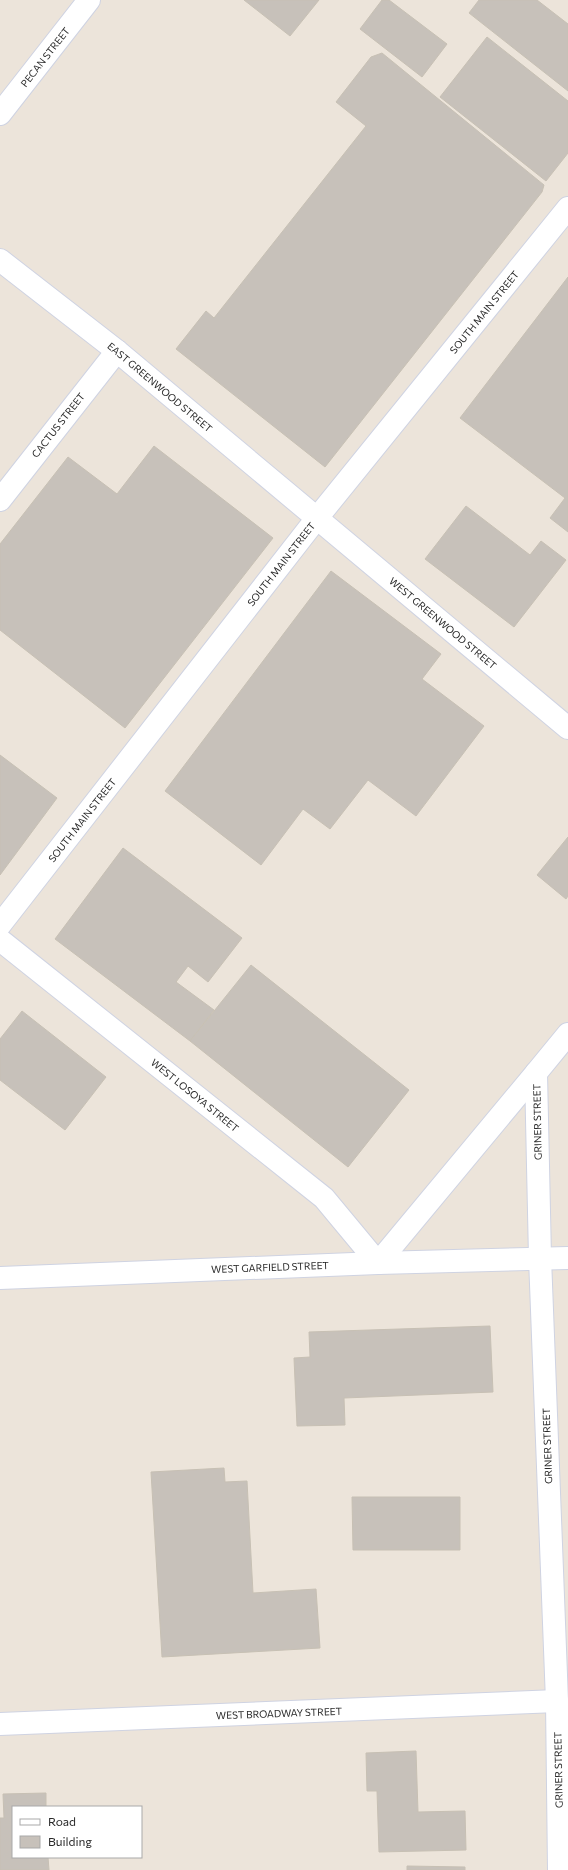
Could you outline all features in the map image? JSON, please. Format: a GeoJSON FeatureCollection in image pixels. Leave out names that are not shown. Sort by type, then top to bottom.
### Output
{"type":"FeatureCollection","features":[{"type":"Feature","properties":{"kind":"street","name":"PECAN STREET"},"geometry":{"type":"LineString","coordinates":[[0,114],[89,0]]}},
{"type":"Feature","properties":{"kind":"street","name":"SOUTH MAIN STREET"},"geometry":{"type":"LineString","coordinates":[[0,925],[317,518],[568,208]]}},
{"type":"Feature","properties":{"kind":"street","name":"EAST GREENWOOD STREET"},"geometry":{"type":"LineString","coordinates":[[0,260],[117,351],[317,518]]}},
{"type":"Feature","properties":{"kind":"street","name":"CACTUS STREET"},"geometry":{"type":"LineString","coordinates":[[0,500],[117,351]]}},
{"type":"Feature","properties":{"kind":"street","name":"WEST GREENWOOD STREET"},"geometry":{"type":"LineString","coordinates":[[317,518],[568,728]]}},
{"type":"Feature","properties":{"kind":"street","name":"WEST LOSOYA STREET"},"geometry":{"type":"LineString","coordinates":[[0,940],[324,1198],[378,1263]]}},
{"type":"Feature","properties":{"kind":"street","name":"GRINER STREET"},"geometry":{"type":"LineString","coordinates":[[559,1870],[558,1701],[540,1258],[536,1073],[568,1034]]}},
{"type":"Feature","properties":{"kind":"street"},"geometry":{"type":"LineString","coordinates":[[378,1263],[536,1073]]}},
{"type":"Feature","properties":{"kind":"street","name":"WEST GARFIELD STREET"},"geometry":{"type":"LineString","coordinates":[[0,1278],[378,1263],[568,1258]]}},
{"type":"Feature","properties":{"kind":"street","name":"WEST BROADWAY STREET"},"geometry":{"type":"LineString","coordinates":[[0,1724],[558,1701]]}},
{"type":"Feature","properties":{"kind":"building"},"geometry":{"type":"Polygon","coordinates":[[[244,0],[319,0],[290,36],[244,0]]]}},
{"type":"Feature","properties":{"kind":"building"},"geometry":{"type":"Polygon","coordinates":[[[382,0],[389,0],[447,44],[422,77],[360,29],[382,0]]]}},
{"type":"Feature","properties":{"kind":"building"},"geometry":{"type":"Polygon","coordinates":[[[479,0],[537,0],[568,24],[568,91],[469,13],[479,0]]]}},
{"type":"Feature","properties":{"kind":"building"},"geometry":{"type":"Polygon","coordinates":[[[487,37],[568,101],[568,153],[546,181],[440,97],[487,37]]]}},
{"type":"Feature","properties":{"kind":"building"},"geometry":{"type":"Polygon","coordinates":[[[382,53],[544,185],[542,192],[325,467],[176,349],[206,311],[214,318],[366,126],[336,102],[371,57],[382,53]]]}},
{"type":"Feature","properties":{"kind":"building"},"geometry":{"type":"Polygon","coordinates":[[[568,277],[568,532],[550,518],[565,498],[460,418],[568,277]]]}},
{"type":"Feature","properties":{"kind":"building"},"geometry":{"type":"Polygon","coordinates":[[[154,446],[273,538],[125,728],[0,630],[0,544],[68,457],[117,494],[154,446]]]}},
{"type":"Feature","properties":{"kind":"building"},"geometry":{"type":"Polygon","coordinates":[[[466,506],[530,555],[541,541],[566,560],[514,627],[425,559],[466,506]]]}},
{"type":"Feature","properties":{"kind":"building"},"geometry":{"type":"Polygon","coordinates":[[[331,571],[441,654],[422,679],[484,726],[416,816],[368,780],[330,829],[303,809],[261,865],[165,791],[331,571]]]}},
{"type":"Feature","properties":{"kind":"building"},"geometry":{"type":"Polygon","coordinates":[[[0,755],[57,798],[0,875],[0,755]]]}},
{"type":"Feature","properties":{"kind":"building"},"geometry":{"type":"Polygon","coordinates":[[[568,837],[568,896],[566,899],[537,875],[568,837]]]}},
{"type":"Feature","properties":{"kind":"building"},"geometry":{"type":"Polygon","coordinates":[[[123,848],[242,938],[208,982],[188,966],[176,982],[214,1010],[190,1041],[55,939],[123,848]]]}},
{"type":"Feature","properties":{"kind":"building"},"geometry":{"type":"Polygon","coordinates":[[[251,965],[409,1090],[348,1167],[190,1041],[251,965]]]}},
{"type":"Feature","properties":{"kind":"building"},"geometry":{"type":"Polygon","coordinates":[[[22,1011],[106,1077],[65,1130],[0,1080],[0,1039],[22,1011]]]}},
{"type":"Feature","properties":{"kind":"building"},"geometry":{"type":"Polygon","coordinates":[[[490,1326],[493,1392],[344,1398],[345,1425],[297,1426],[294,1358],[310,1357],[309,1332],[490,1326]]]}},
{"type":"Feature","properties":{"kind":"building"},"geometry":{"type":"Polygon","coordinates":[[[224,1468],[225,1482],[247,1481],[253,1593],[316,1589],[320,1648],[162,1657],[151,1472],[224,1468]]]}},
{"type":"Feature","properties":{"kind":"building"},"geometry":{"type":"Polygon","coordinates":[[[352,1497],[460,1497],[460,1550],[353,1550],[352,1497]]]}},
{"type":"Feature","properties":{"kind":"building"},"geometry":{"type":"Polygon","coordinates":[[[416,1751],[418,1812],[465,1811],[466,1850],[379,1852],[377,1791],[367,1791],[366,1753],[416,1751]]]}},
{"type":"Feature","properties":{"kind":"building"},"geometry":{"type":"Polygon","coordinates":[[[46,1793],[46,1806],[12,1806],[12,1858],[48,1858],[49,1870],[0,1870],[0,1818],[4,1818],[3,1794],[46,1793]]]}},
{"type":"Feature","properties":{"kind":"building"},"geometry":{"type":"Polygon","coordinates":[[[407,1866],[465,1867],[465,1870],[407,1870],[407,1866]]]}}]}
